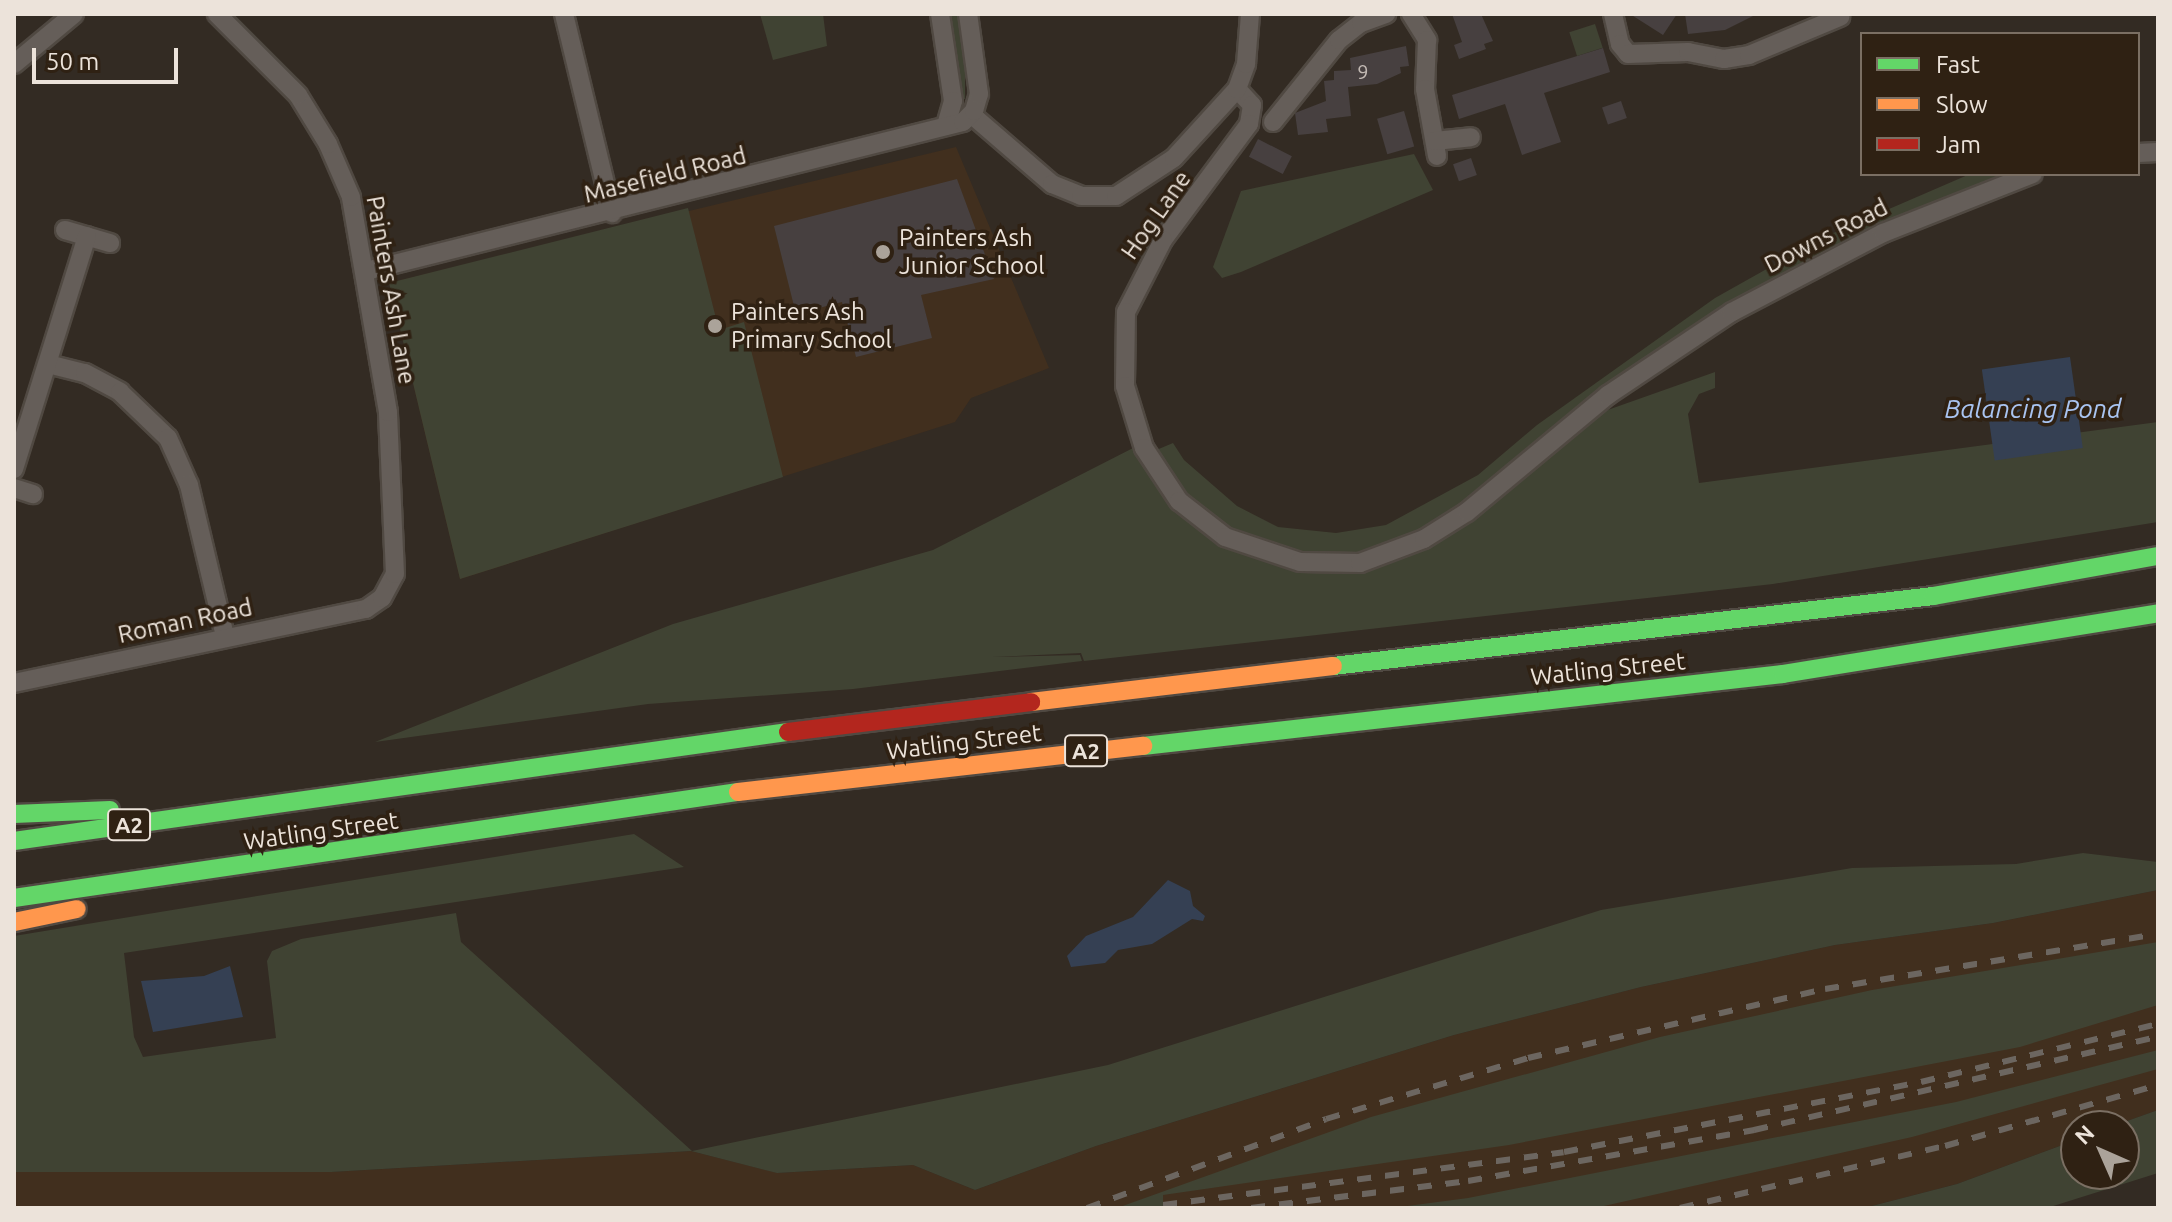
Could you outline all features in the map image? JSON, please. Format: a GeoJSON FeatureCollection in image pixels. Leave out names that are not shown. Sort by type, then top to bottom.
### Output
{"type":"FeatureCollection","features":[{"type":"Feature","properties":{"kind":"highway","name":"Watling Street"},"geometry":{"type":"LineString","coordinates":[[14,841],[856,722],[1758,619],[1933,596],[2158,556]]}},
{"type":"Feature","properties":{"kind":"highway","name":"Watling Street"},"geometry":{"type":"LineString","coordinates":[[14,898],[767,788],[1783,674],[2158,613]]}},
{"type":"Feature","properties":{"kind":"highway"},"geometry":{"type":"LineString","coordinates":[[14,814],[245,808]]}},
{"type":"Feature","properties":{"kind":"highway"},"geometry":{"type":"LineString","coordinates":[[14,922],[159,894],[259,864]]}},
{"type":"Feature","properties":{"kind":"street"},"geometry":{"type":"LineString","coordinates":[[14,64],[74,14]]}},
{"type":"Feature","properties":{"kind":"street","name":"Painters Ash Lane"},"geometry":{"type":"LineString","coordinates":[[217,14],[289,83],[317,123],[351,197],[388,412],[396,570],[388,590],[366,609]]}},
{"type":"Feature","properties":{"kind":"street"},"geometry":{"type":"LineString","coordinates":[[564,14],[612,213]]}},
{"type":"Feature","properties":{"kind":"street"},"geometry":{"type":"LineString","coordinates":[[940,14],[953,101],[946,126]]}},
{"type":"Feature","properties":{"kind":"street"},"geometry":{"type":"LineString","coordinates":[[968,14],[979,90],[972,115],[1052,184],[1102,199],[1134,187],[1174,158],[1237,89],[1246,64],[1250,14]]}},
{"type":"Feature","properties":{"kind":"street"},"geometry":{"type":"LineString","coordinates":[[1273,122],[1339,40],[1361,23],[1386,14]]}},
{"type":"Feature","properties":{"kind":"street"},"geometry":{"type":"LineString","coordinates":[[1411,14],[1427,40],[1425,89],[1436,148],[1471,137]]}},
{"type":"Feature","properties":{"kind":"street"},"geometry":{"type":"LineString","coordinates":[[1613,14],[1620,44],[1631,54],[1682,52],[1736,58],[1812,20],[1840,17]]}},
{"type":"Feature","properties":{"kind":"street","name":"Hog Lane"},"geometry":{"type":"LineString","coordinates":[[1136,430],[1123,363],[1126,312],[1163,240],[1249,124],[1252,105],[1237,89]]}},
{"type":"Feature","properties":{"kind":"street","name":"Masefield Road"},"geometry":{"type":"LineString","coordinates":[[366,271],[612,213],[946,126],[972,115]]}},
{"type":"Feature","properties":{"kind":"street","name":"Downs Road"},"geometry":{"type":"LineString","coordinates":[[1136,430],[1169,490],[1225,537],[1300,562],[1360,563],[1449,524],[1608,395],[1732,312],[1883,233],[2028,176]]}},
{"type":"Feature","properties":{"kind":"street"},"geometry":{"type":"LineString","coordinates":[[65,230],[110,243]]}},
{"type":"Feature","properties":{"kind":"street"},"geometry":{"type":"LineString","coordinates":[[14,469],[87,236]]}},
{"type":"Feature","properties":{"kind":"street"},"geometry":{"type":"LineString","coordinates":[[48,364],[85,373],[120,392],[168,438],[189,485],[225,636]]}},
{"type":"Feature","properties":{"kind":"street"},"geometry":{"type":"LineString","coordinates":[[14,488],[33,494]]}},
{"type":"Feature","properties":{"kind":"street","name":"Roman Road"},"geometry":{"type":"LineString","coordinates":[[14,683],[225,636],[366,609]]}},
{"type":"Feature","properties":{"kind":"shaded area","name":"Painters Ash Primary School"},"geometry":{"type":"Polygon","coordinates":[[[956,147],[1049,368],[971,398],[955,422],[460,579],[389,283],[956,147]]]}},
{"type":"Feature","properties":{"kind":"shaded area"},"geometry":{"type":"Polygon","coordinates":[[[2158,890],[2158,1110],[2140,1116],[2140,1110],[2060,1110],[2060,1146],[1957,1184],[1864,1208],[14,1208],[14,1172],[331,1172],[691,1151],[778,1173],[913,1165],[975,1190],[1096,1146],[1454,1035],[1641,987],[1835,945],[1993,923],[2158,890]]]}},
{"type":"Feature","properties":{"kind":"green space"},"geometry":{"type":"Polygon","coordinates":[[[760,14],[823,14],[827,46],[773,60],[760,14]]]}},
{"type":"Feature","properties":{"kind":"green space"},"geometry":{"type":"Polygon","coordinates":[[[949,14],[965,14],[965,99],[949,99],[949,14]]]}},
{"type":"Feature","properties":{"kind":"green space"},"geometry":{"type":"Polygon","coordinates":[[[1595,24],[1603,48],[1577,56],[1569,32],[1595,24]]]}},
{"type":"Feature","properties":{"kind":"green space"},"geometry":{"type":"Polygon","coordinates":[[[1414,154],[1433,190],[1241,272],[1222,278],[1213,267],[1241,191],[1414,154]]]}},
{"type":"Feature","properties":{"kind":"green space"},"geometry":{"type":"Polygon","coordinates":[[[1965,176],[2004,176],[1909,212],[1746,295],[1521,456],[1462,510],[1385,551],[1327,559],[1249,543],[1193,507],[1154,451],[1173,443],[1184,460],[1237,506],[1278,527],[1336,533],[1386,525],[1478,475],[1537,425],[1715,298],[1822,238],[1965,176]]]}},
{"type":"Feature","properties":{"kind":"green space"},"geometry":{"type":"Polygon","coordinates":[[[688,208],[719,330],[744,322],[783,477],[460,579],[389,283],[688,208]]]}},
{"type":"Feature","properties":{"kind":"green space"},"geometry":{"type":"Polygon","coordinates":[[[1715,372],[1715,388],[1699,394],[1688,414],[1699,483],[2158,422],[2158,522],[1773,584],[1084,661],[1081,653],[992,657],[1080,655],[1082,661],[853,689],[648,704],[375,742],[673,624],[933,550],[1135,447],[1170,503],[1272,559],[1398,556],[1585,418],[1715,372]]]}},
{"type":"Feature","properties":{"kind":"green space"},"geometry":{"type":"Polygon","coordinates":[[[634,834],[684,867],[124,953],[134,1037],[143,1057],[276,1038],[267,961],[272,951],[301,939],[456,913],[461,942],[692,1151],[1108,1065],[1601,910],[1852,868],[2016,864],[2083,853],[2158,862],[2158,890],[1993,923],[1835,945],[1641,987],[1454,1035],[1096,1146],[975,1190],[913,1165],[777,1173],[691,1151],[331,1172],[14,1172],[14,936],[634,834]]]}},
{"type":"Feature","properties":{"kind":"green space"},"geometry":{"type":"Polygon","coordinates":[[[2158,942],[2158,1005],[2020,1047],[1509,1145],[1163,1195],[1163,1208],[1117,1208],[1371,1117],[1660,1037],[1872,990],[2158,942]]]}},
{"type":"Feature","properties":{"kind":"green space"},"geometry":{"type":"Polygon","coordinates":[[[2158,1050],[2158,1069],[1912,1137],[1595,1208],[1392,1208],[1468,1198],[1956,1102],[2158,1050]]]}},
{"type":"Feature","properties":{"kind":"green space"},"geometry":{"type":"Polygon","coordinates":[[[2158,1110],[2158,1173],[2140,1179],[2140,1116],[2158,1110]]]}},
{"type":"Feature","properties":{"kind":"green space"},"geometry":{"type":"Polygon","coordinates":[[[2060,1146],[2060,1190],[2104,1190],[2047,1208],[1864,1208],[1957,1184],[2060,1146]]]}},
{"type":"Feature","properties":{"kind":"water","name":"Balancing Pond"},"geometry":{"type":"Polygon","coordinates":[[[2070,357],[2083,448],[1995,460],[1982,369],[2070,357]]]}},
{"type":"Feature","properties":{"kind":"water"},"geometry":{"type":"Polygon","coordinates":[[[1168,880],[1190,891],[1193,906],[1205,916],[1203,921],[1192,919],[1152,944],[1118,950],[1105,963],[1071,967],[1067,956],[1086,936],[1133,917],[1168,880]]]}},
{"type":"Feature","properties":{"kind":"water"},"geometry":{"type":"Polygon","coordinates":[[[230,966],[243,1017],[153,1032],[141,981],[204,976],[230,966]]]}},
{"type":"Feature","properties":{"kind":"building"},"geometry":{"type":"Polygon","coordinates":[[[1452,14],[1481,14],[1493,41],[1484,44],[1486,49],[1459,59],[1454,45],[1462,42],[1452,14]]]}},
{"type":"Feature","properties":{"kind":"building"},"geometry":{"type":"Polygon","coordinates":[[[1630,14],[1677,14],[1663,35],[1630,14]]]}},
{"type":"Feature","properties":{"kind":"building"},"geometry":{"type":"Polygon","coordinates":[[[1685,14],[1757,14],[1725,30],[1688,34],[1685,14]]]}},
{"type":"Feature","properties":{"kind":"building"},"geometry":{"type":"Polygon","coordinates":[[[1406,46],[1409,66],[1400,67],[1401,73],[1377,84],[1348,87],[1351,116],[1326,119],[1328,132],[1298,135],[1295,113],[1326,101],[1324,81],[1334,80],[1334,71],[1351,70],[1350,58],[1406,46]]]}},
{"type":"Feature","properties":{"kind":"building"},"geometry":{"type":"Polygon","coordinates":[[[1603,48],[1610,72],[1544,93],[1561,142],[1522,155],[1505,104],[1459,119],[1452,95],[1603,48]]]}},
{"type":"Feature","properties":{"kind":"building"},"geometry":{"type":"Polygon","coordinates":[[[1621,101],[1627,118],[1608,125],[1602,108],[1621,101]]]}},
{"type":"Feature","properties":{"kind":"building"},"geometry":{"type":"Polygon","coordinates":[[[1404,111],[1414,147],[1387,154],[1377,119],[1404,111]]]}},
{"type":"Feature","properties":{"kind":"building"},"geometry":{"type":"Polygon","coordinates":[[[1258,139],[1292,156],[1283,174],[1249,157],[1258,139]]]}},
{"type":"Feature","properties":{"kind":"building"},"geometry":{"type":"Polygon","coordinates":[[[1471,158],[1477,175],[1459,181],[1453,164],[1471,158]]]}},
{"type":"Feature","properties":{"kind":"building","name":"Painters Ash Junior School"},"geometry":{"type":"Polygon","coordinates":[[[957,179],[994,279],[921,295],[932,338],[856,357],[842,302],[796,314],[774,226],[957,179]]]}},
{"type":"Feature","properties":{"kind":"railway"},"geometry":{"type":"LineString","coordinates":[[1087,1208],[1326,1119],[1528,1058],[1825,989],[2158,934]]}},
{"type":"Feature","properties":{"kind":"railway"},"geometry":{"type":"LineString","coordinates":[[1163,1205],[1564,1152],[1921,1082],[2158,1024]]}},
{"type":"Feature","properties":{"kind":"railway"},"geometry":{"type":"LineString","coordinates":[[1251,1208],[1468,1181],[1754,1130],[2158,1037]]}},
{"type":"Feature","properties":{"kind":"railway"},"geometry":{"type":"LineString","coordinates":[[1680,1208],[1945,1146],[2158,1085]]}},
{"type":"Feature","properties":{"kind":"traffic: fast"},"geometry":{"type":"LineString","coordinates":[[1333,666],[1933,596],[2158,556]]}},
{"type":"Feature","properties":{"kind":"traffic: fast"},"geometry":{"type":"LineString","coordinates":[[1143,746],[1783,674],[2158,613]]}},
{"type":"Feature","properties":{"kind":"traffic: fast"},"geometry":{"type":"LineString","coordinates":[[14,841],[788,732]]}},
{"type":"Feature","properties":{"kind":"traffic: fast"},"geometry":{"type":"LineString","coordinates":[[14,898],[738,792]]}},
{"type":"Feature","properties":{"kind":"traffic: fast"},"geometry":{"type":"LineString","coordinates":[[14,814],[110,810]]}},
{"type":"Feature","properties":{"kind":"traffic: slow"},"geometry":{"type":"LineString","coordinates":[[1031,702],[1333,666]]}},
{"type":"Feature","properties":{"kind":"traffic: slow"},"geometry":{"type":"LineString","coordinates":[[738,792],[1143,746]]}},
{"type":"Feature","properties":{"kind":"traffic: slow"},"geometry":{"type":"LineString","coordinates":[[14,922],[77,909]]}},
{"type":"Feature","properties":{"kind":"traffic: jam"},"geometry":{"type":"LineString","coordinates":[[788,732],[1031,702]]}},
{"type":"Feature","properties":{"kind":"place","name":"Painters Ash Junior School"},"geometry":{"type":"Point","coordinates":[883,252]}},
{"type":"Feature","properties":{"kind":"place","name":"Painters Ash Primary School"},"geometry":{"type":"Point","coordinates":[715,326]}}]}
